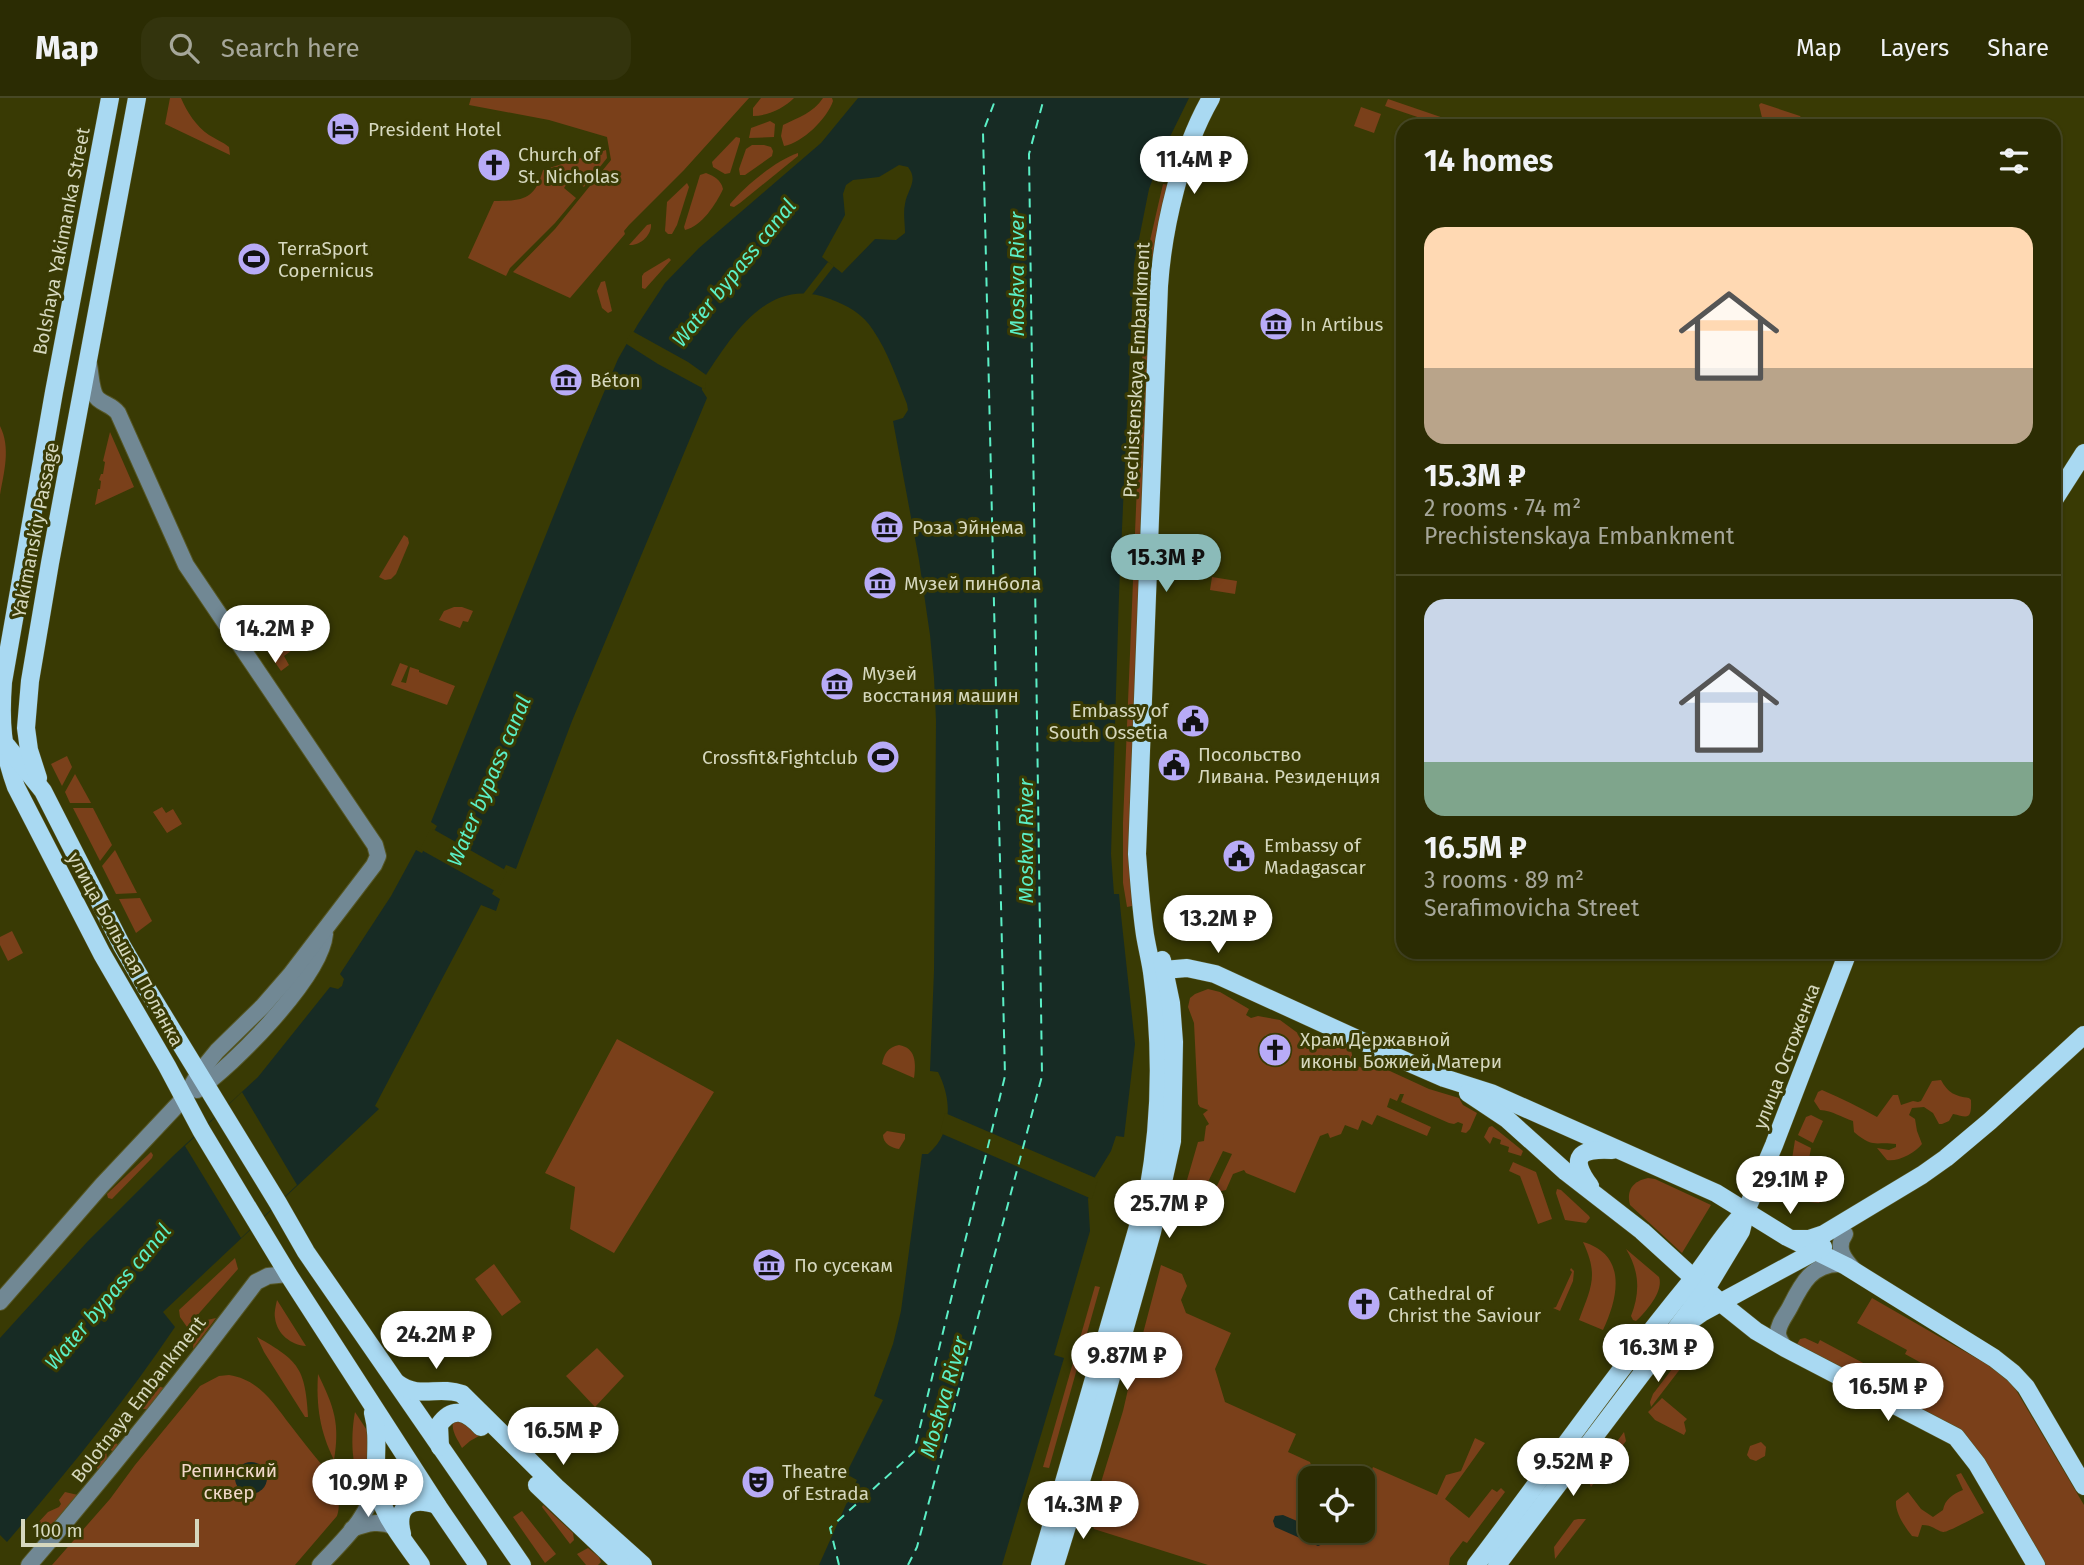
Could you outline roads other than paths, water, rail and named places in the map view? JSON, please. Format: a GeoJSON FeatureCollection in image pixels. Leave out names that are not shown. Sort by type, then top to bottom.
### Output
{"type":"FeatureCollection","features":[{"type":"Feature","properties":{"kind":"main road","name":"Bolshaya Yakimanka Street"},"geometry":{"type":"LineString","coordinates":[[14,620],[110,98]]}},
{"type":"Feature","properties":{"kind":"main road"},"geometry":{"type":"LineString","coordinates":[[88,359],[136,98]]}},
{"type":"Feature","properties":{"kind":"main road","name":"Prechistenskaya Embankment"},"geometry":{"type":"LineString","coordinates":[[1055,1565],[1152,1232],[1174,1128],[1171,1003],[1158,970],[1142,903],[1137,854],[1160,265],[1176,190],[1198,123],[1211,98]]}},
{"type":"Feature","properties":{"kind":"main road","name":"Yakimanskiy Passage"},"geometry":{"type":"LineString","coordinates":[[43,791],[29,750],[26,708],[38,624],[88,359]]}},
{"type":"Feature","properties":{"kind":"main road"},"geometry":{"type":"LineString","coordinates":[[2061,489],[2084,453]]}},
{"type":"Feature","properties":{"kind":"main road"},"geometry":{"type":"LineString","coordinates":[[0,645],[14,620]]}},
{"type":"Feature","properties":{"kind":"main road","name":"улица Большая Полянка"},"geometry":{"type":"LineString","coordinates":[[14,620],[3,682],[1,739],[16,787],[102,954],[201,1130],[288,1275],[478,1565]]}},
{"type":"Feature","properties":{"kind":"main road"},"geometry":{"type":"LineString","coordinates":[[1,739],[43,791],[122,946],[306,1252],[522,1565]]}},
{"type":"Feature","properties":{"kind":"main road","name":"улица Остоженка"},"geometry":{"type":"LineString","coordinates":[[1700,1283],[1731,1225],[1746,1211],[1845,959]]}},
{"type":"Feature","properties":{"kind":"main road"},"geometry":{"type":"LineString","coordinates":[[1158,970],[1187,968],[1216,974],[1444,1078],[1491,1093],[1716,1193],[1787,1237],[1842,1264],[1994,1358],[2013,1373],[2032,1397],[2084,1486]]}},
{"type":"Feature","properties":{"kind":"main road","name":"Prechistenskaya Embankment"},"geometry":{"type":"LineString","coordinates":[[1040,1565],[1150,1181],[1156,1139],[1159,1077],[1158,970]]}},
{"type":"Feature","properties":{"kind":"main road"},"geometry":{"type":"LineString","coordinates":[[1670,1337],[1689,1321],[1816,1251],[1887,1207],[1922,1175],[1990,1121],[2084,1035]]}},
{"type":"Feature","properties":{"kind":"main road"},"geometry":{"type":"LineString","coordinates":[[1444,1078],[1507,1119],[1642,1231],[1756,1331],[1956,1437],[1977,1464],[2036,1565]]}},
{"type":"Feature","properties":{"kind":"main road"},"geometry":{"type":"LineString","coordinates":[[1601,1199],[1582,1175],[1580,1160],[1585,1151],[1591,1149],[1619,1150]]}},
{"type":"Feature","properties":{"kind":"main road"},"geometry":{"type":"LineString","coordinates":[[1787,1237],[1803,1240],[1819,1236],[1922,1175]]}},
{"type":"Feature","properties":{"kind":"main road"},"geometry":{"type":"LineString","coordinates":[[1497,1565],[1670,1337],[1684,1317],[1700,1283]]}},
{"type":"Feature","properties":{"kind":"main road"},"geometry":{"type":"LineString","coordinates":[[1476,1565],[1672,1304],[1700,1283]]}},
{"type":"Feature","properties":{"kind":"main road"},"geometry":{"type":"LineString","coordinates":[[394,1381],[413,1392],[451,1390],[462,1394],[556,1487],[643,1565]]}},
{"type":"Feature","properties":{"kind":"main road"},"geometry":{"type":"LineString","coordinates":[[371,1402],[378,1441],[376,1479],[383,1506],[421,1565]]}},
{"type":"Feature","properties":{"kind":"main road"},"geometry":{"type":"LineString","coordinates":[[440,1447],[439,1425],[448,1415],[455,1412],[471,1417],[524,1473],[621,1565]]}},
{"type":"Feature","properties":{"kind":"main road"},"geometry":{"type":"LineString","coordinates":[[399,1534],[402,1511],[417,1501],[437,1505]]}},
{"type":"Feature","properties":{"kind":"street"},"geometry":{"type":"LineString","coordinates":[[0,1302],[102,1185],[202,1079],[257,1038],[275,1018],[321,953],[326,928],[374,865],[378,852],[376,845],[194,578],[180,554],[118,413],[95,394],[88,359]]}},
{"type":"Feature","properties":{"kind":"street"},"geometry":{"type":"LineString","coordinates":[[1845,1234],[1840,1242],[1841,1253],[1858,1274]]}},
{"type":"Feature","properties":{"kind":"street"},"geometry":{"type":"LineString","coordinates":[[1785,1348],[1778,1335],[1779,1327],[1805,1279],[1817,1269],[1842,1264]]}},
{"type":"Feature","properties":{"kind":"street","name":"Bolotnaya Embankment"},"geometry":{"type":"LineString","coordinates":[[29,1565],[103,1479],[256,1282],[268,1276],[288,1275]]}},
{"type":"Feature","properties":{"kind":"street"},"geometry":{"type":"LineString","coordinates":[[320,1565],[370,1504],[376,1479]]}},
{"type":"Feature","properties":{"kind":"street"},"geometry":{"type":"LineString","coordinates":[[352,1529],[385,1522],[399,1534]]}},
{"type":"Feature","properties":{"kind":"water"},"geometry":{"type":"Polygon","coordinates":[[[858,98],[1189,98],[1164,149],[1149,189],[1134,264],[1111,854],[1114,894],[1119,894],[1135,1044],[1124,1137],[1116,1136],[1111,1151],[1095,1177],[1088,1199],[1090,1231],[1054,1355],[1064,1358],[1002,1565],[819,1565],[857,1480],[846,1474],[883,1400],[874,1396],[893,1344],[901,1311],[922,1154],[928,1154],[942,1136],[948,1104],[938,1072],[930,1071],[934,971],[936,721],[930,635],[893,421],[903,418],[908,410],[907,404],[883,347],[864,319],[842,304],[808,294],[788,295],[753,314],[725,347],[702,381],[702,390],[707,398],[572,721],[516,869],[506,865],[492,894],[500,899],[496,911],[481,905],[375,1106],[379,1109],[163,1312],[175,1327],[94,1437],[7,1542],[0,1535],[0,1338],[88,1241],[173,1156],[258,1077],[330,987],[338,989],[342,986],[344,979],[340,974],[391,896],[416,850],[422,853],[437,826],[431,822],[618,359],[665,283],[699,248],[821,143],[858,98]],[[899,165],[879,177],[853,180],[846,185],[843,194],[845,215],[822,257],[842,273],[875,239],[896,240],[905,233],[904,207],[912,181],[908,167],[899,165]]]}},
{"type":"Feature","properties":{"kind":"water"},"geometry":{"type":"Polygon","coordinates":[[[251,1462],[262,1467],[267,1478],[262,1489],[251,1494],[240,1489],[235,1478],[240,1467],[251,1462]]]}},
{"type":"Feature","properties":{"kind":"water"},"geometry":{"type":"Polygon","coordinates":[[[1283,1515],[1298,1521],[1298,1537],[1275,1527],[1275,1516],[1283,1515]]]}},
{"type":"Feature","properties":{"kind":"place","name":"President Hotel"},"geometry":{"type":"Point","coordinates":[343,129]}},
{"type":"Feature","properties":{"kind":"place","name":"Church of St. Nicholas"},"geometry":{"type":"Point","coordinates":[494,165]}},
{"type":"Feature","properties":{"kind":"place","name":"TerraSport Copernicus"},"geometry":{"type":"Point","coordinates":[254,259]}},
{"type":"Feature","properties":{"kind":"place","name":"In Artibus"},"geometry":{"type":"Point","coordinates":[1276,324]}},
{"type":"Feature","properties":{"kind":"place","name":"Béton"},"geometry":{"type":"Point","coordinates":[566,380]}},
{"type":"Feature","properties":{"kind":"place","name":"Роза Эйнема"},"geometry":{"type":"Point","coordinates":[887,527]}},
{"type":"Feature","properties":{"kind":"place","name":"Музей пинбола"},"geometry":{"type":"Point","coordinates":[880,583]}},
{"type":"Feature","properties":{"kind":"place","name":"Музей восстания машин"},"geometry":{"type":"Point","coordinates":[837,684]}},
{"type":"Feature","properties":{"kind":"place","name":"Embassy of South Ossetia"},"geometry":{"type":"Point","coordinates":[1193,721]}},
{"type":"Feature","properties":{"kind":"place","name":"Crossfit&Fightclub"},"geometry":{"type":"Point","coordinates":[883,757]}},
{"type":"Feature","properties":{"kind":"place","name":"Посольство Ливана. Резиденция"},"geometry":{"type":"Point","coordinates":[1174,765]}},
{"type":"Feature","properties":{"kind":"place","name":"Embassy of Madagascar"},"geometry":{"type":"Point","coordinates":[1239,856]}},
{"type":"Feature","properties":{"kind":"place","name":"Храм Державной иконы Божией Матери"},"geometry":{"type":"Point","coordinates":[1275,1050]}},
{"type":"Feature","properties":{"kind":"place","name":"По сусекам"},"geometry":{"type":"Point","coordinates":[769,1265]}},
{"type":"Feature","properties":{"kind":"place","name":"Cathedral of Christ the Saviour"},"geometry":{"type":"Point","coordinates":[1364,1304]}},
{"type":"Feature","properties":{"kind":"place","name":"Theatre of Estrada"},"geometry":{"type":"Point","coordinates":[758,1482]}},
{"type":"Feature","properties":{"kind":"water label","name":"Water bypass canal"},"geometry":{"type":"Point","coordinates":[734,273]}},
{"type":"Feature","properties":{"kind":"water label","name":"Moskva River"},"geometry":{"type":"Point","coordinates":[1017,274]}},
{"type":"Feature","properties":{"kind":"water label","name":"Water bypass canal"},"geometry":{"type":"Point","coordinates":[489,781]}},
{"type":"Feature","properties":{"kind":"water label","name":"Moskva River"},"geometry":{"type":"Point","coordinates":[1026,841]}},
{"type":"Feature","properties":{"kind":"water label","name":"Water bypass canal"},"geometry":{"type":"Point","coordinates":[108,1297]}},
{"type":"Feature","properties":{"kind":"water label","name":"Moskva River"},"geometry":{"type":"Point","coordinates":[944,1397]}},
{"type":"Feature","properties":{"kind":"park label","name":"Репинский сквер"},"geometry":{"type":"Point","coordinates":[229,1481]}}]}
